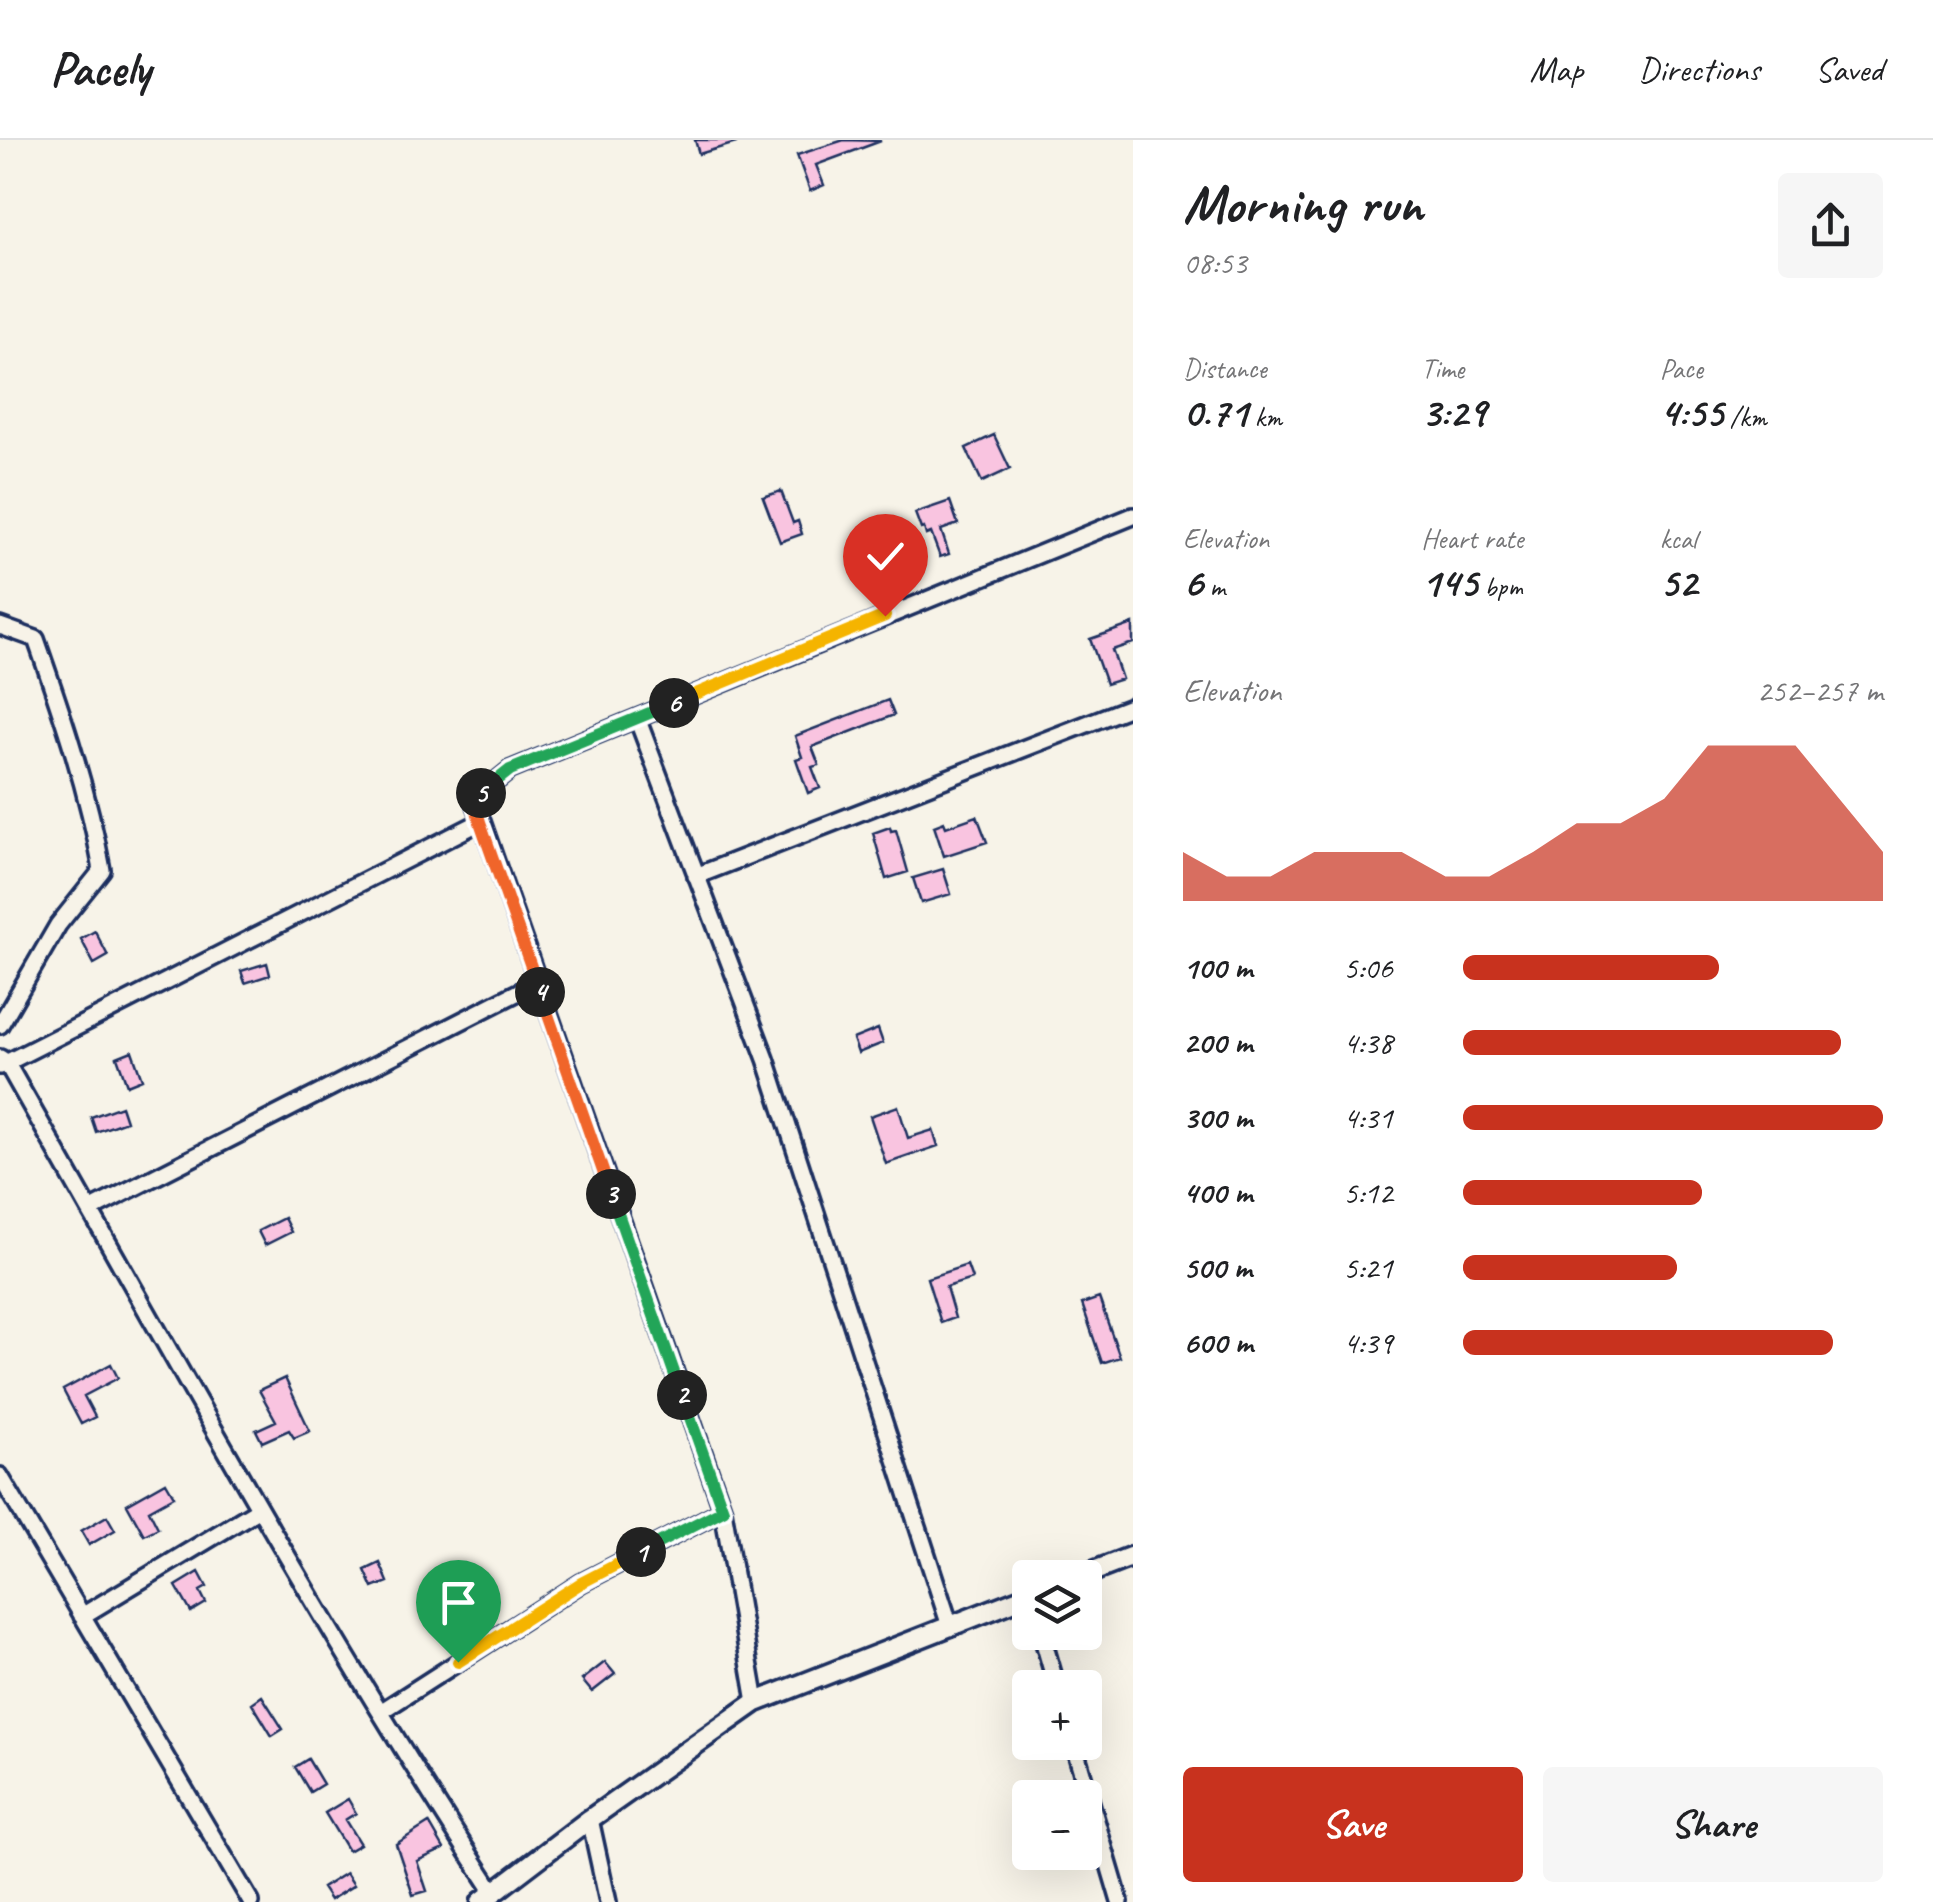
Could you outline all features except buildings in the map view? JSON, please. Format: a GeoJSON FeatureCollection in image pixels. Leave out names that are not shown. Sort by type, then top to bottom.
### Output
{"type":"FeatureCollection","features":[{"type":"Feature","properties":{"kind":"street"},"geometry":{"type":"LineString","coordinates":[[756,1702],[723,1510],[474,799],[510,770],[1133,516]]}},
{"type":"Feature","properties":{"kind":"street"},"geometry":{"type":"LineString","coordinates":[[0,626],[36,639],[76,752],[102,870],[58,925],[0,1026]]}},
{"type":"Feature","properties":{"kind":"street"},"geometry":{"type":"LineString","coordinates":[[696,876],[1133,706]]}},
{"type":"Feature","properties":{"kind":"street"},"geometry":{"type":"LineString","coordinates":[[637,718],[766,1059],[950,1626]]}},
{"type":"Feature","properties":{"kind":"street"},"geometry":{"type":"LineString","coordinates":[[480,822],[2,1062],[487,1896],[756,1702],[1012,1603]]}},
{"type":"Feature","properties":{"kind":"street"},"geometry":{"type":"LineString","coordinates":[[90,1210],[536,983]]}},
{"type":"Feature","properties":{"kind":"street"},"geometry":{"type":"LineString","coordinates":[[0,1476],[251,1902]]}},
{"type":"Feature","properties":{"kind":"street"},"geometry":{"type":"LineString","coordinates":[[82,1616],[260,1509]]}},
{"type":"Feature","properties":{"kind":"street"},"geometry":{"type":"LineString","coordinates":[[382,1710],[581,1583],[723,1510]]}},
{"type":"Feature","properties":{"kind":"street"},"geometry":{"type":"LineString","coordinates":[[1102,1568],[1133,1556]]}},
{"type":"Feature","properties":{"kind":"street"},"geometry":{"type":"LineString","coordinates":[[1078,1760],[1120,1902]]}},
{"type":"Feature","properties":{"kind":"street"},"geometry":{"type":"LineString","coordinates":[[590,1819],[608,1902]]}},
{"type":"Feature","properties":{"kind":"route"},"geometry":{"type":"LineString","coordinates":[[458,1662],[581,1583],[723,1510],[474,799],[510,770],[885,616]]}}]}
